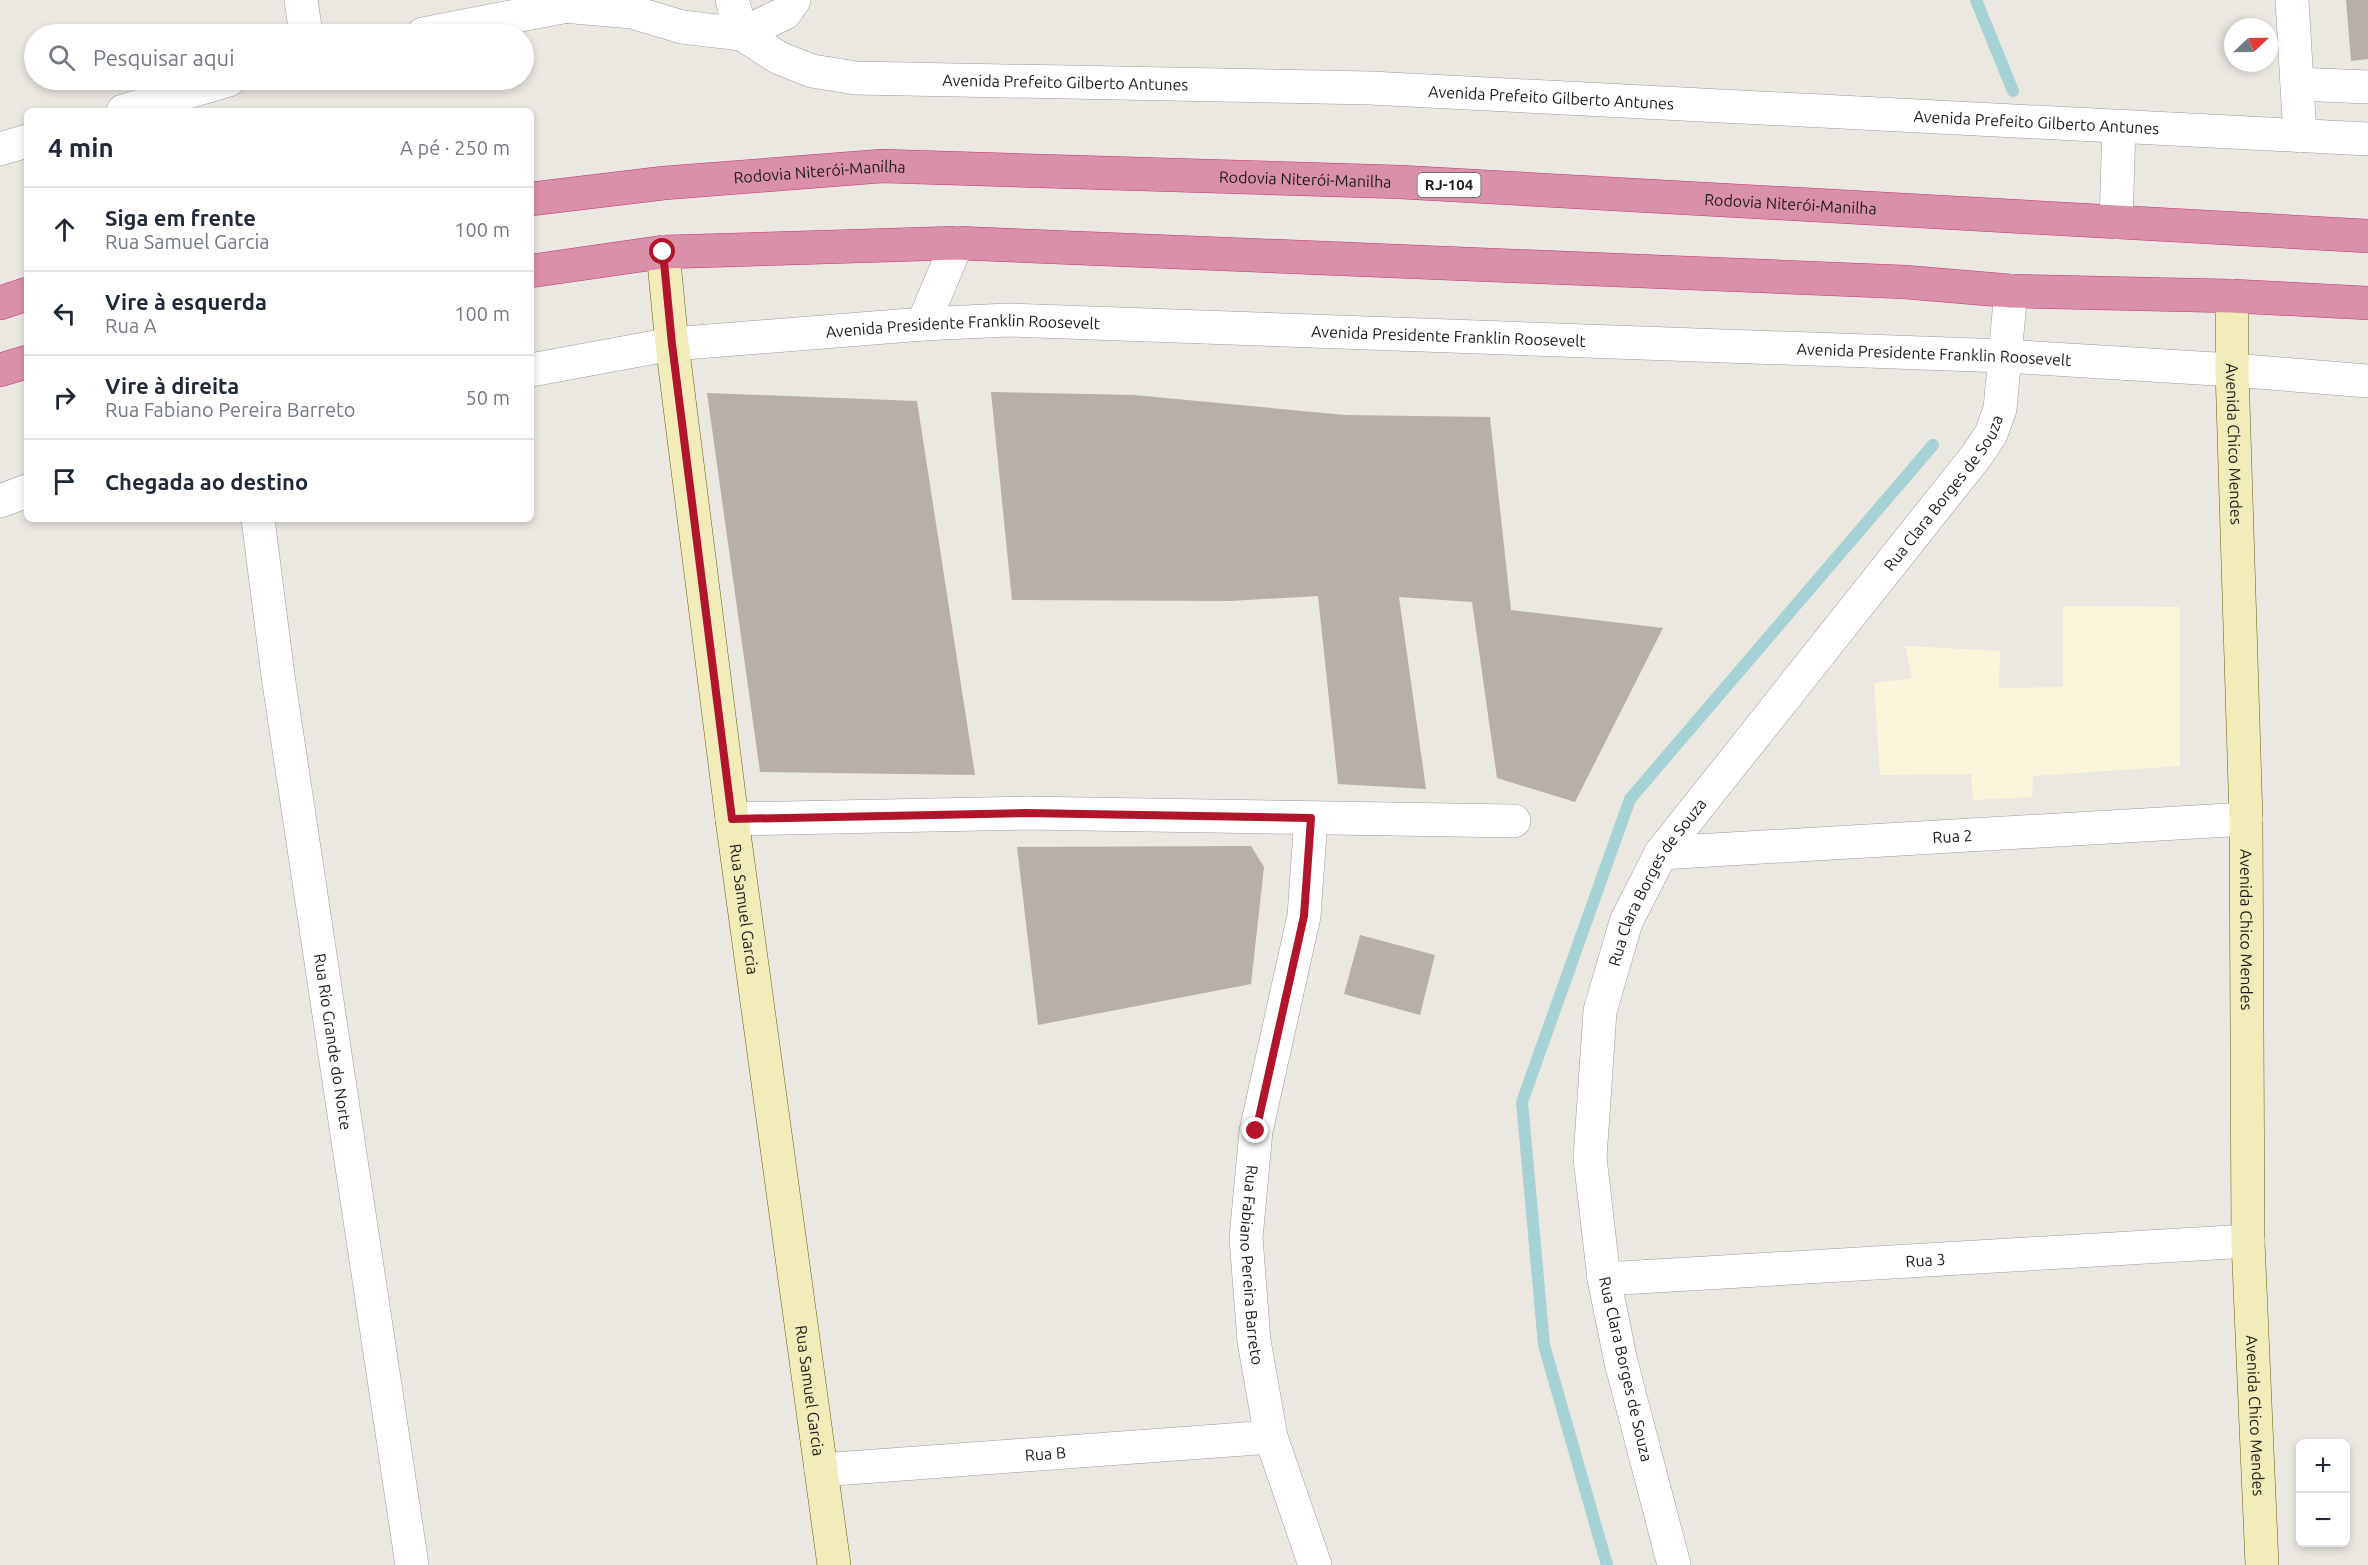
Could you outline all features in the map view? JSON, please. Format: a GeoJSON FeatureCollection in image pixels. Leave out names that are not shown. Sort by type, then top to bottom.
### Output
{"type":"FeatureCollection","features":[{"type":"Feature","properties":{"kind":"highway","name":"Rodovia Niterói-Manilha"},"geometry":{"type":"LineString","coordinates":[[534,199],[664,183],[882,166],[1400,182],[2368,236]]}},
{"type":"Feature","properties":{"kind":"highway"},"geometry":{"type":"LineString","coordinates":[[534,271],[663,252],[957,243],[1893,281],[2011,291],[2232,296],[2368,303]]}},
{"type":"Feature","properties":{"kind":"highway"},"geometry":{"type":"LineString","coordinates":[[0,303],[24,295]]}},
{"type":"Feature","properties":{"kind":"highway"},"geometry":{"type":"LineString","coordinates":[[0,370],[24,363]]}},
{"type":"Feature","properties":{"kind":"street"},"geometry":{"type":"LineString","coordinates":[[301,0],[305,24]]}},
{"type":"Feature","properties":{"kind":"street","name":"Avenida Prefeito Gilberto Antunes"},"geometry":{"type":"LineString","coordinates":[[473,24],[600,0]]}},
{"type":"Feature","properties":{"kind":"street"},"geometry":{"type":"LineString","coordinates":[[732,0],[742,34],[789,7]]}},
{"type":"Feature","properties":{"kind":"street"},"geometry":{"type":"LineString","coordinates":[[2292,0],[2300,136]]}},
{"type":"Feature","properties":{"kind":"street","name":"Avenida Prefeito Gilberto Antunes"},"geometry":{"type":"LineString","coordinates":[[563,6],[632,12],[682,27],[742,34],[779,58],[812,71],[856,78],[1370,88],[2368,139]]}},
{"type":"Feature","properties":{"kind":"street"},"geometry":{"type":"LineString","coordinates":[[2297,84],[2368,87]]}},
{"type":"Feature","properties":{"kind":"street"},"geometry":{"type":"LineString","coordinates":[[133,108],[195,90]]}},
{"type":"Feature","properties":{"kind":"street"},"geometry":{"type":"LineString","coordinates":[[2116,222],[2119,127]]}},
{"type":"Feature","properties":{"kind":"street"},"geometry":{"type":"LineString","coordinates":[[0,149],[24,142]]}},
{"type":"Feature","properties":{"kind":"street"},"geometry":{"type":"LineString","coordinates":[[923,324],[957,243]]}},
{"type":"Feature","properties":{"kind":"street","name":"Rua Samuel Garcia"},"geometry":{"type":"LineString","coordinates":[[663,252],[672,344],[732,819],[834,1565]]}},
{"type":"Feature","properties":{"kind":"street","name":"Rua Clara Borges de Souza"},"geometry":{"type":"LineString","coordinates":[[1674,1565],[1621,1362],[1604,1279],[1590,1158],[1600,1011],[1626,922],[1660,853],[1977,455],[1991,434],[2000,409],[2011,291]]}},
{"type":"Feature","properties":{"kind":"street","name":"Avenida Chico Mendes"},"geometry":{"type":"LineString","coordinates":[[2232,296],[2232,370],[2246,819],[2248,1240],[2262,1565]]}},
{"type":"Feature","properties":{"kind":"street","name":"Avenida Presidente Franklin Roosevelt"},"geometry":{"type":"LineString","coordinates":[[534,369],[672,344],[923,324],[1008,320],[2004,356],[2368,381]]}},
{"type":"Feature","properties":{"kind":"street"},"geometry":{"type":"LineString","coordinates":[[0,501],[24,491]]}},
{"type":"Feature","properties":{"kind":"street","name":"Rua Rio Grande do Norte"},"geometry":{"type":"LineString","coordinates":[[258,522],[280,688],[412,1565]]}},
{"type":"Feature","properties":{"kind":"street"},"geometry":{"type":"LineString","coordinates":[[732,819],[1025,813],[1514,821]]}},
{"type":"Feature","properties":{"kind":"street","name":"Rua Fabiano Pereira Barreto"},"geometry":{"type":"LineString","coordinates":[[1311,818],[1304,916],[1256,1131],[1246,1238],[1254,1341],[1271,1437],[1315,1565]]}},
{"type":"Feature","properties":{"kind":"street","name":"Rua 2"},"geometry":{"type":"LineString","coordinates":[[1660,853],[2246,819]]}},
{"type":"Feature","properties":{"kind":"street","name":"Rua 3"},"geometry":{"type":"LineString","coordinates":[[1604,1279],[2248,1240]]}},
{"type":"Feature","properties":{"kind":"street","name":"Rua B"},"geometry":{"type":"LineString","coordinates":[[821,1470],[1271,1437]]}},
{"type":"Feature","properties":{"kind":"shaded area"},"geometry":{"type":"Polygon","coordinates":[[[2063,606],[2180,607],[2180,766],[2033,776],[2032,797],[1973,800],[1971,774],[1880,775],[1874,683],[1912,678],[1905,646],[2000,651],[1999,688],[2063,687],[2063,606]]]}},
{"type":"Feature","properties":{"kind":"building"},"geometry":{"type":"Polygon","coordinates":[[[2346,0],[2368,0],[2368,59],[2351,61],[2346,0]]]}},
{"type":"Feature","properties":{"kind":"building"},"geometry":{"type":"Polygon","coordinates":[[[991,392],[1134,395],[1345,415],[1490,417],[1511,610],[1663,628],[1575,802],[1497,778],[1472,602],[1399,597],[1426,789],[1338,784],[1318,596],[1230,601],[1012,600],[991,392]]]}},
{"type":"Feature","properties":{"kind":"building"},"geometry":{"type":"Polygon","coordinates":[[[707,393],[917,401],[975,775],[760,772],[707,393]]]}},
{"type":"Feature","properties":{"kind":"building"},"geometry":{"type":"Polygon","coordinates":[[[1251,846],[1264,867],[1251,984],[1038,1025],[1017,847],[1251,846]]]}},
{"type":"Feature","properties":{"kind":"building"},"geometry":{"type":"Polygon","coordinates":[[[1360,935],[1435,955],[1420,1015],[1344,994],[1360,935]]]}},
{"type":"Feature","properties":{"kind":"waterway"},"geometry":{"type":"LineString","coordinates":[[1976,0],[2013,91]]}},
{"type":"Feature","properties":{"kind":"waterway"},"geometry":{"type":"LineString","coordinates":[[1607,1565],[1544,1345],[1522,1102],[1630,799],[1933,445]]}},
{"type":"Feature","properties":{"kind":"route"},"geometry":{"type":"LineString","coordinates":[[663,252],[672,344],[732,819],[1025,813],[1311,818],[1304,916],[1256,1131]]}}]}
